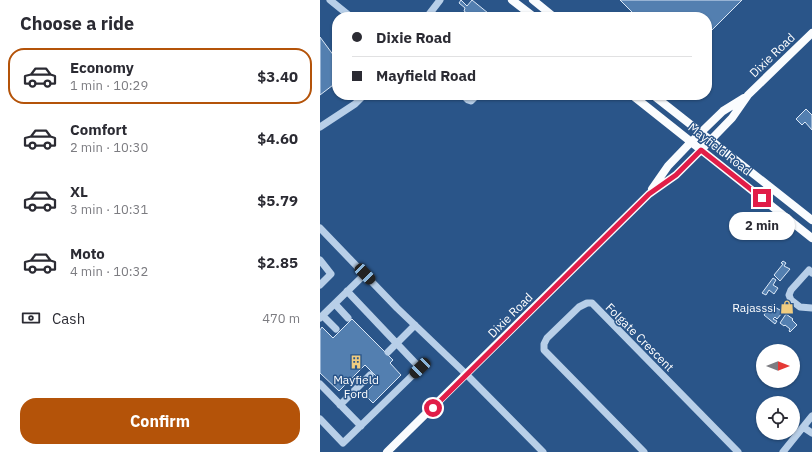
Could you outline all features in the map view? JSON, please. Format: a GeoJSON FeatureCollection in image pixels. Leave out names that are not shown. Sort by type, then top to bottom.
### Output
{"type":"FeatureCollection","features":[{"type":"Feature","properties":{"kind":"main road"},"geometry":{"type":"LineString","coordinates":[[512,0],[528,12]]}},
{"type":"Feature","properties":{"kind":"main road"},"geometry":{"type":"LineString","coordinates":[[533,0],[548,12]]}},
{"type":"Feature","properties":{"kind":"main road","name":"Dixie Road"},"geometry":{"type":"LineString","coordinates":[[387,452],[649,194],[676,175],[732,118],[748,95],[812,33]]}},
{"type":"Feature","properties":{"kind":"main road","name":"Dixie Road"},"geometry":{"type":"LineString","coordinates":[[649,194],[668,166],[691,142],[723,111],[748,95]]}},
{"type":"Feature","properties":{"kind":"main road","name":"Mayfield Road"},"geometry":{"type":"LineString","coordinates":[[638,100],[812,238]]}},
{"type":"Feature","properties":{"kind":"main road","name":"Mayfield Road"},"geometry":{"type":"LineString","coordinates":[[659,100],[812,220]]}},
{"type":"Feature","properties":{"kind":"street"},"geometry":{"type":"LineString","coordinates":[[330,0],[345,12]]}},
{"type":"Feature","properties":{"kind":"street"},"geometry":{"type":"LineString","coordinates":[[430,12],[440,0]]}},
{"type":"Feature","properties":{"kind":"street"},"geometry":{"type":"LineString","coordinates":[[320,127],[359,100]]}},
{"type":"Feature","properties":{"kind":"street"},"geometry":{"type":"LineString","coordinates":[[322,233],[543,452]]}},
{"type":"Feature","properties":{"kind":"street"},"geometry":{"type":"LineString","coordinates":[[320,260],[331,274],[320,285]]}},
{"type":"Feature","properties":{"kind":"street"},"geometry":{"type":"LineString","coordinates":[[812,273],[809,270],[791,290],[789,295],[791,300],[800,307],[812,308]]}},
{"type":"Feature","properties":{"kind":"street"},"geometry":{"type":"LineString","coordinates":[[336,329],[321,317],[365,274]]}},
{"type":"Feature","properties":{"kind":"street"},"geometry":{"type":"LineString","coordinates":[[320,419],[343,443],[420,368],[347,292]]}},
{"type":"Feature","properties":{"kind":"street","name":"Folgate Crescent"},"geometry":{"type":"LineString","coordinates":[[644,452],[544,350],[544,344],[547,338],[579,307],[587,303],[592,303],[738,452]]}},
{"type":"Feature","properties":{"kind":"street"},"geometry":{"type":"LineString","coordinates":[[335,304],[348,318]]}},
{"type":"Feature","properties":{"kind":"street"},"geometry":{"type":"LineString","coordinates":[[388,352],[415,325]]}},
{"type":"Feature","properties":{"kind":"street"},"geometry":{"type":"LineString","coordinates":[[340,405],[370,375]]}},
{"type":"Feature","properties":{"kind":"street"},"geometry":{"type":"LineString","coordinates":[[320,384],[361,426]]}},
{"type":"Feature","properties":{"kind":"street"},"geometry":{"type":"LineString","coordinates":[[783,452],[812,416]]}},
{"type":"Feature","properties":{"kind":"street"},"geometry":{"type":"LineString","coordinates":[[803,427],[812,433]]}},
{"type":"Feature","properties":{"kind":"building"},"geometry":{"type":"Polygon","coordinates":[[[461,0],[467,6],[472,0],[487,12],[465,12],[464,11],[465,8],[459,3],[461,0]]]}},
{"type":"Feature","properties":{"kind":"building"},"geometry":{"type":"Polygon","coordinates":[[[620,0],[742,0],[712,30],[712,12],[632,12],[620,0]]]}},
{"type":"Feature","properties":{"kind":"building"},"geometry":{"type":"Polygon","coordinates":[[[320,37],[332,53],[332,86],[320,95],[320,37]]]}},
{"type":"Feature","properties":{"kind":"building"},"geometry":{"type":"Polygon","coordinates":[[[806,109],[812,115],[812,130],[805,122],[802,125],[796,119],[806,109]]]}},
{"type":"Feature","properties":{"kind":"building"},"geometry":{"type":"Polygon","coordinates":[[[783,261],[786,263],[784,266],[790,269],[780,281],[774,275],[783,264],[781,263],[783,261]]]}},
{"type":"Feature","properties":{"kind":"building"},"geometry":{"type":"Polygon","coordinates":[[[773,278],[776,280],[773,285],[778,288],[774,294],[769,290],[766,295],[762,293],[773,278]]]}},
{"type":"Feature","properties":{"kind":"building"},"geometry":{"type":"Polygon","coordinates":[[[771,305],[780,310],[782,313],[777,319],[775,317],[773,319],[777,321],[775,324],[764,315],[771,305]]]}},
{"type":"Feature","properties":{"kind":"building"},"geometry":{"type":"Polygon","coordinates":[[[786,314],[793,319],[792,320],[797,325],[790,332],[790,329],[780,323],[786,314]]]}},
{"type":"Feature","properties":{"kind":"building","name":"Mayfield Ford"},"geometry":{"type":"Polygon","coordinates":[[[352,319],[393,360],[390,363],[401,375],[373,403],[364,394],[379,379],[365,365],[339,391],[320,373],[320,330],[322,327],[333,338],[352,319]]]}},
{"type":"Feature","properties":{"kind":"place","name":"Rajasssi"},"geometry":{"type":"Point","coordinates":[787,307]}},
{"type":"Feature","properties":{"kind":"place","name":"Mayfield Ford"},"geometry":{"type":"Point","coordinates":[356,362]}},
{"type":"Feature","properties":{"kind":"route"},"geometry":{"type":"LineString","coordinates":[[433,408],[649,194],[676,175],[701,150],[762,198]]}}]}
